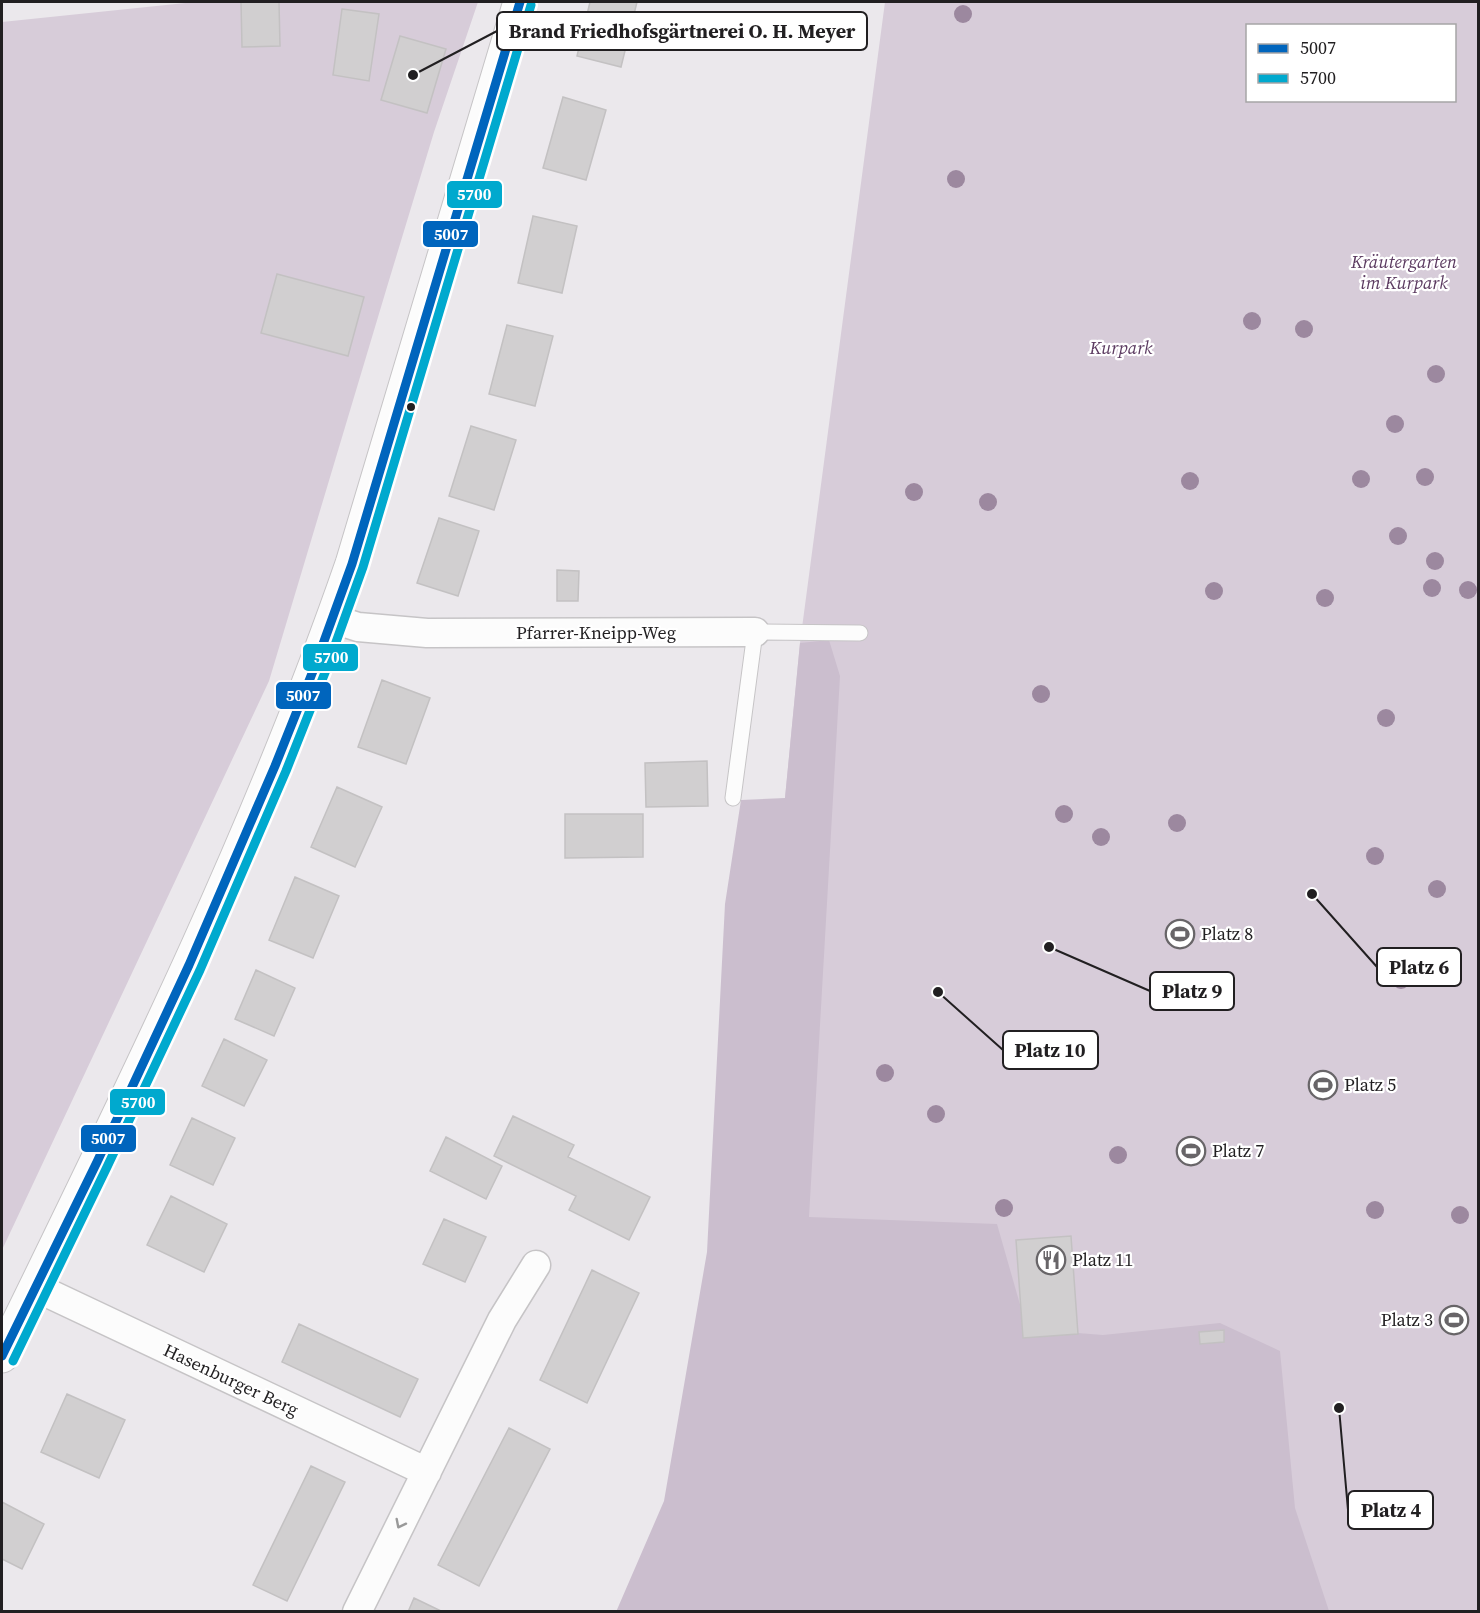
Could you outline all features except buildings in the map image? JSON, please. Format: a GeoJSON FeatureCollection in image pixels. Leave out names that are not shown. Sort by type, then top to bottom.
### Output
{"type":"FeatureCollection","features":[{"type":"Feature","properties":{"kind":"street"},"geometry":{"type":"LineString","coordinates":[[2,1356],[150,1048],[241,849],[325,641],[352,564],[520,2]]}},
{"type":"Feature","properties":{"kind":"street","name":"Pfarrer-Kneipp-Weg"},"geometry":{"type":"LineString","coordinates":[[333,619],[358,627],[427,633],[755,632]]}},
{"type":"Feature","properties":{"kind":"street"},"geometry":{"type":"LineString","coordinates":[[357,1611],[502,1320],[536,1265]]}},
{"type":"Feature","properties":{"kind":"street","name":"Hasenburger Berg"},"geometry":{"type":"LineString","coordinates":[[35,1287],[427,1472]]}},
{"type":"Feature","properties":{"kind":"lane","name":"Pfarrer-Kneipp-Weg"},"geometry":{"type":"LineString","coordinates":[[755,632],[860,633]]}},
{"type":"Feature","properties":{"kind":"lane"},"geometry":{"type":"LineString","coordinates":[[733,798],[755,632]]}},
{"type":"Feature","properties":{"kind":"green space"},"geometry":{"type":"Polygon","coordinates":[[[195,2],[478,2],[434,132],[269,681],[2,1250],[2,22],[195,2]]]}},
{"type":"Feature","properties":{"kind":"green space"},"geometry":{"type":"Polygon","coordinates":[[[885,2],[1478,2],[1478,1611],[730,1612],[785,798],[800,643],[885,2]]]}},
{"type":"Feature","properties":{"kind":"shaded area"},"geometry":{"type":"Polygon","coordinates":[[[829,640],[840,676],[809,1217],[997,1224],[1027,1329],[1103,1335],[1220,1323],[1280,1351],[1295,1508],[1329,1611],[616,1612],[664,1501],[707,1252],[725,904],[741,800],[785,798],[800,643],[829,640]]]}},
{"type":"Feature","properties":{"kind":"transit line","name":"5007"},"geometry":{"type":"LineString","coordinates":[[2,1356],[97,1162],[189,965],[275,766],[315,666],[352,564],[520,2]]}},
{"type":"Feature","properties":{"kind":"transit line","name":"5700"},"geometry":{"type":"LineString","coordinates":[[13,1361],[200,970],[286,771],[326,670],[363,567],[531,5]]}},
{"type":"Feature","properties":{"kind":"place","name":"Brand Friedhofsgärtnerei O. H. Meyer"},"geometry":{"type":"Point","coordinates":[413,75]}},
{"type":"Feature","properties":{"kind":"place","name":"Platz 6"},"geometry":{"type":"Point","coordinates":[1312,894]}},
{"type":"Feature","properties":{"kind":"place","name":"Platz 8"},"geometry":{"type":"Point","coordinates":[1180,934]}},
{"type":"Feature","properties":{"kind":"place","name":"Platz 9"},"geometry":{"type":"Point","coordinates":[1049,947]}},
{"type":"Feature","properties":{"kind":"place","name":"Platz 10"},"geometry":{"type":"Point","coordinates":[938,992]}},
{"type":"Feature","properties":{"kind":"place","name":"Platz 5"},"geometry":{"type":"Point","coordinates":[1323,1085]}},
{"type":"Feature","properties":{"kind":"place","name":"Platz 7"},"geometry":{"type":"Point","coordinates":[1191,1151]}},
{"type":"Feature","properties":{"kind":"place","name":"Platz 11"},"geometry":{"type":"Point","coordinates":[1051,1260]}},
{"type":"Feature","properties":{"kind":"place","name":"Platz 3"},"geometry":{"type":"Point","coordinates":[1454,1320]}},
{"type":"Feature","properties":{"kind":"place","name":"Platz 4"},"geometry":{"type":"Point","coordinates":[1339,1408]}},
{"type":"Feature","properties":{"kind":"park label","name":"Kräutergarten im Kurpark"},"geometry":{"type":"Point","coordinates":[1404,272]}},
{"type":"Feature","properties":{"kind":"park label","name":"Kurpark"},"geometry":{"type":"Point","coordinates":[1121,348]}}]}
